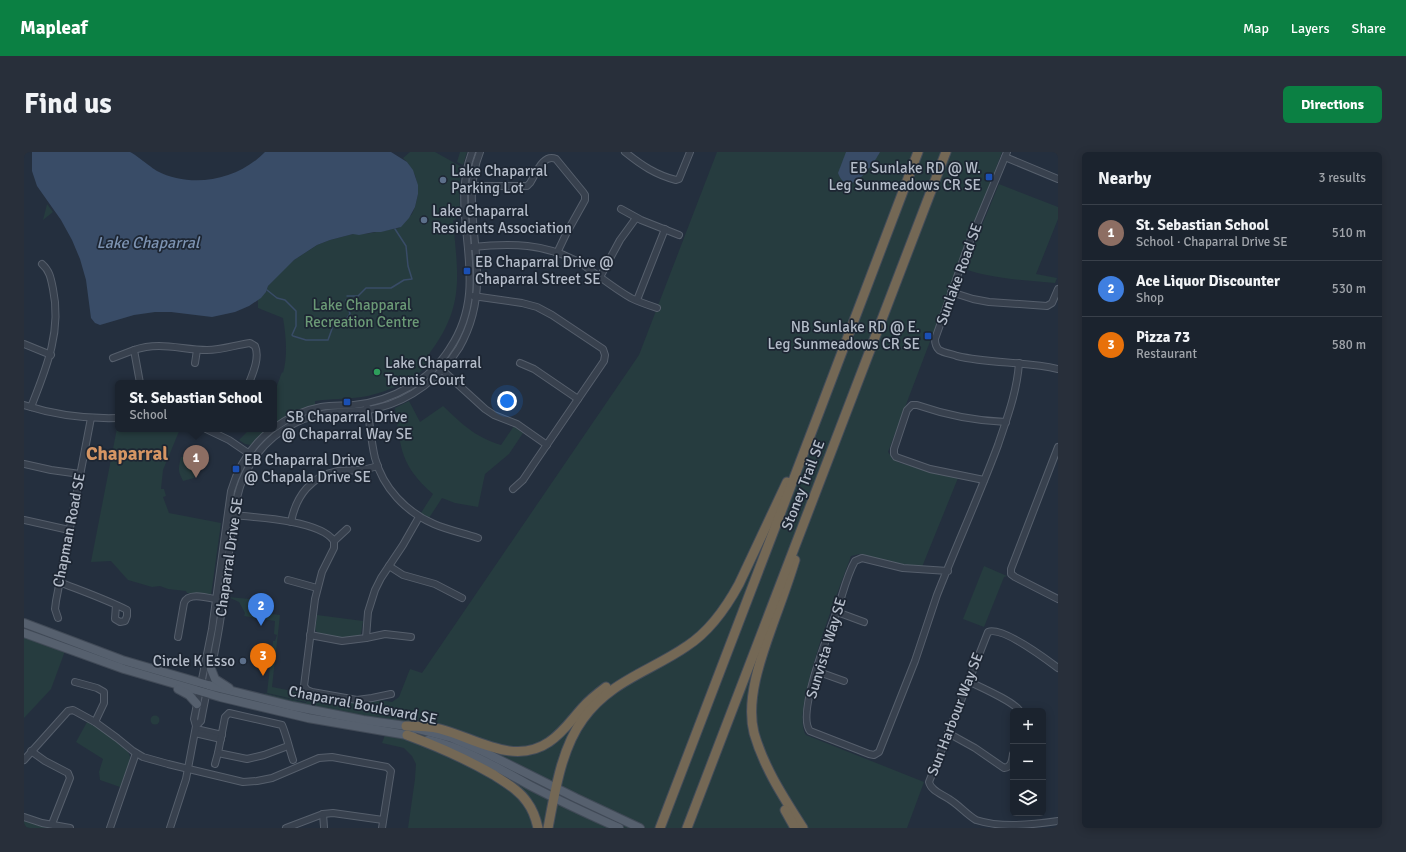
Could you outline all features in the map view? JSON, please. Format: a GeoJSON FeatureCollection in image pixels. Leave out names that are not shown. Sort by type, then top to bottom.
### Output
{"type":"FeatureCollection","features":[{"type":"Feature","properties":{"kind":"highway","name":"Stoney Trail SE"},"geometry":{"type":"LineString","coordinates":[[660,828],[918,152]]}},
{"type":"Feature","properties":{"kind":"highway","name":"Stoney Trail SE"},"geometry":{"type":"LineString","coordinates":[[687,828],[946,152]]}},
{"type":"Feature","properties":{"kind":"highway"},"geometry":{"type":"LineString","coordinates":[[795,828],[766,773],[760,758],[754,733],[753,698],[760,664],[854,390]]}},
{"type":"Feature","properties":{"kind":"highway"},"geometry":{"type":"LineString","coordinates":[[548,828],[563,761],[579,724],[592,707],[615,687],[684,648],[710,626],[723,611],[732,598],[820,410]]}},
{"type":"Feature","properties":{"kind":"highway"},"geometry":{"type":"LineString","coordinates":[[407,731],[424,726],[439,729],[504,751],[517,752],[533,750],[554,739],[588,702],[606,686],[625,675],[684,648]]}},
{"type":"Feature","properties":{"kind":"highway"},"geometry":{"type":"LineString","coordinates":[[407,731],[466,759],[510,785],[528,804],[538,828]]}},
{"type":"Feature","properties":{"kind":"highway"},"geometry":{"type":"LineString","coordinates":[[754,733],[768,769],[803,828]]}},
{"type":"Feature","properties":{"kind":"main road","name":"Chaparral Boulevard SE"},"geometry":{"type":"LineString","coordinates":[[24,623],[122,660],[204,688],[308,718],[357,728],[436,733],[468,744],[619,828]]}},
{"type":"Feature","properties":{"kind":"main road","name":"Chaparral Boulevard SE"},"geometry":{"type":"LineString","coordinates":[[24,633],[124,669],[163,681],[238,693],[407,731]]}},
{"type":"Feature","properties":{"kind":"main road"},"geometry":{"type":"LineString","coordinates":[[211,668],[215,679],[238,693]]}},
{"type":"Feature","properties":{"kind":"main road"},"geometry":{"type":"LineString","coordinates":[[163,681],[187,693],[197,704]]}},
{"type":"Feature","properties":{"kind":"main road","name":"Chaparral Boulevard SE"},"geometry":{"type":"LineString","coordinates":[[555,793],[640,828]]}},
{"type":"Feature","properties":{"kind":"street","name":"Chaparral Drive SE"},"geometry":{"type":"LineString","coordinates":[[204,688],[211,668],[218,634],[236,499],[241,482],[254,458],[276,435],[304,420],[327,413],[367,410],[386,406],[406,397],[423,387],[442,370],[453,357],[464,338],[472,316],[476,297],[477,276],[472,247],[467,168],[472,152]]}},
{"type":"Feature","properties":{"kind":"street","name":"Chaparral Drive SE"},"geometry":{"type":"LineString","coordinates":[[468,186],[480,152]]}},
{"type":"Feature","properties":{"kind":"street"},"geometry":{"type":"LineString","coordinates":[[625,152],[648,169],[662,177],[676,180],[679,178],[690,152]]}},
{"type":"Feature","properties":{"kind":"street"},"geometry":{"type":"LineString","coordinates":[[1006,155],[1058,179]]}},
{"type":"Feature","properties":{"kind":"street","name":"Sunlake Road SE"},"geometry":{"type":"LineString","coordinates":[[1006,155],[968,246],[951,292],[935,339],[937,348],[941,351],[969,359],[990,362],[1042,365],[1058,369]]}},
{"type":"Feature","properties":{"kind":"street"},"geometry":{"type":"LineString","coordinates":[[468,186],[527,186],[544,160],[550,157],[556,159],[585,196],[583,204],[566,234],[558,253]]}},
{"type":"Feature","properties":{"kind":"street"},"geometry":{"type":"LineString","coordinates":[[621,209],[636,218],[679,235]]}},
{"type":"Feature","properties":{"kind":"street"},"geometry":{"type":"LineString","coordinates":[[600,277],[623,236],[636,218]]}},
{"type":"Feature","properties":{"kind":"street"},"geometry":{"type":"LineString","coordinates":[[637,300],[665,229]]}},
{"type":"Feature","properties":{"kind":"street"},"geometry":{"type":"LineString","coordinates":[[472,247],[504,244],[540,247],[580,263],[637,300],[657,308]]}},
{"type":"Feature","properties":{"kind":"street","name":"Chaparral Drive SE"},"geometry":{"type":"LineString","coordinates":[[277,426],[296,415],[315,408],[366,403],[385,399],[420,380],[437,365],[449,349],[465,318],[469,296],[472,247]]}},
{"type":"Feature","properties":{"kind":"street"},"geometry":{"type":"LineString","coordinates":[[32,407],[51,355],[56,324],[55,303],[49,273],[42,264]]}},
{"type":"Feature","properties":{"kind":"street"},"geometry":{"type":"LineString","coordinates":[[951,292],[968,298],[989,302],[1047,306],[1052,303],[1058,289]]}},
{"type":"Feature","properties":{"kind":"street"},"geometry":{"type":"LineString","coordinates":[[469,296],[522,303],[542,309],[604,351],[606,355],[604,361],[523,480],[513,489]]}},
{"type":"Feature","properties":{"kind":"street"},"geometry":{"type":"LineString","coordinates":[[24,344],[51,355]]}},
{"type":"Feature","properties":{"kind":"street"},"geometry":{"type":"LineString","coordinates":[[113,358],[144,347],[165,346],[197,350],[217,350],[248,344],[253,345],[257,353],[254,371],[250,380]]}},
{"type":"Feature","properties":{"kind":"street"},"geometry":{"type":"LineString","coordinates":[[134,350],[139,380]]}},
{"type":"Feature","properties":{"kind":"street"},"geometry":{"type":"LineString","coordinates":[[195,363],[197,350]]}},
{"type":"Feature","properties":{"kind":"street"},"geometry":{"type":"LineString","coordinates":[[520,363],[534,369],[578,399]]}},
{"type":"Feature","properties":{"kind":"street","name":"Sunvista Way SE"},"geometry":{"type":"LineString","coordinates":[[948,571],[903,568],[859,559],[854,563],[816,670],[808,701],[807,723],[809,730],[813,733],[869,754],[874,755],[880,750],[915,661],[937,594],[948,571],[1006,422],[1016,388],[1019,363]]}},
{"type":"Feature","properties":{"kind":"street"},"geometry":{"type":"LineString","coordinates":[[437,365],[487,410],[517,424],[547,445]]}},
{"type":"Feature","properties":{"kind":"street"},"geometry":{"type":"LineString","coordinates":[[366,403],[373,450],[378,466],[385,481],[396,496],[405,506],[419,516],[439,526],[478,538]]}},
{"type":"Feature","properties":{"kind":"street"},"geometry":{"type":"LineString","coordinates":[[24,405],[66,415],[91,418],[115,418]]}},
{"type":"Feature","properties":{"kind":"street"},"geometry":{"type":"LineString","coordinates":[[984,480],[930,468],[896,457],[894,454],[894,449],[907,410],[912,405],[917,405],[966,418],[1006,422]]}},
{"type":"Feature","properties":{"kind":"street","name":"Chapman Road SE"},"geometry":{"type":"LineString","coordinates":[[58,618],[55,608],[59,582],[91,418]]}},
{"type":"Feature","properties":{"kind":"street"},"geometry":{"type":"LineString","coordinates":[[219,432],[254,458]]}},
{"type":"Feature","properties":{"kind":"street","name":"Chaparral Drive SE"},"geometry":{"type":"LineString","coordinates":[[204,688],[227,514],[234,480],[249,453],[269,432]]}},
{"type":"Feature","properties":{"kind":"street"},"geometry":{"type":"LineString","coordinates":[[1058,447],[1011,569],[1015,578],[1058,599]]}},
{"type":"Feature","properties":{"kind":"street"},"geometry":{"type":"LineString","coordinates":[[24,464],[80,474]]}},
{"type":"Feature","properties":{"kind":"street"},"geometry":{"type":"LineString","coordinates":[[291,522],[295,506],[300,496],[306,487],[318,478],[334,472],[362,470],[378,466]]}},
{"type":"Feature","properties":{"kind":"street"},"geometry":{"type":"LineString","coordinates":[[227,514],[291,522],[314,527],[330,536],[334,541],[334,548],[317,588],[304,682],[306,689],[312,692],[357,700],[391,694]]}},
{"type":"Feature","properties":{"kind":"street"},"geometry":{"type":"LineString","coordinates":[[366,638],[368,612],[372,597],[381,578],[403,545],[419,516]]}},
{"type":"Feature","properties":{"kind":"street"},"geometry":{"type":"LineString","coordinates":[[24,520],[69,530]]}},
{"type":"Feature","properties":{"kind":"street"},"geometry":{"type":"LineString","coordinates":[[334,541],[347,529]]}},
{"type":"Feature","properties":{"kind":"street"},"geometry":{"type":"LineString","coordinates":[[389,566],[403,575],[435,584],[462,598]]}},
{"type":"Feature","properties":{"kind":"street"},"geometry":{"type":"LineString","coordinates":[[288,580],[317,588]]}},
{"type":"Feature","properties":{"kind":"street"},"geometry":{"type":"LineString","coordinates":[[59,582],[116,605]]}},
{"type":"Feature","properties":{"kind":"street"},"geometry":{"type":"LineString","coordinates":[[178,637],[186,599],[192,596],[223,600]]}},
{"type":"Feature","properties":{"kind":"street"},"geometry":{"type":"LineString","coordinates":[[837,612],[864,622]]}},
{"type":"Feature","properties":{"kind":"street","name":"Sun Harbour Way SE"},"geometry":{"type":"LineString","coordinates":[[1058,668],[1023,644],[1002,633],[991,630],[986,634],[930,779],[930,786],[933,789],[976,820],[989,825],[1005,828],[1058,821]]}},
{"type":"Feature","properties":{"kind":"street"},"geometry":{"type":"LineString","coordinates":[[310,635],[342,641],[385,634],[411,637]]}},
{"type":"Feature","properties":{"kind":"street"},"geometry":{"type":"LineString","coordinates":[[816,670],[844,681]]}},
{"type":"Feature","properties":{"kind":"street"},"geometry":{"type":"LineString","coordinates":[[968,681],[1017,708]]}},
{"type":"Feature","properties":{"kind":"street"},"geometry":{"type":"LineString","coordinates":[[76,682],[97,688],[104,692],[104,703],[95,722]]}},
{"type":"Feature","properties":{"kind":"street"},"geometry":{"type":"LineString","coordinates":[[196,729],[194,719],[197,704],[204,688]]}},
{"type":"Feature","properties":{"kind":"street"},"geometry":{"type":"LineString","coordinates":[[170,828],[188,769],[196,729],[201,721],[204,688]]}},
{"type":"Feature","properties":{"kind":"street"},"geometry":{"type":"LineString","coordinates":[[24,760],[68,711],[73,710],[95,722],[136,753],[146,758],[243,782],[272,778],[319,758],[332,757],[387,767],[391,771],[382,820],[382,828]]}},
{"type":"Feature","properties":{"kind":"street"},"geometry":{"type":"LineString","coordinates":[[215,764],[225,716],[229,713],[282,725],[293,760]]}},
{"type":"Feature","properties":{"kind":"street"},"geometry":{"type":"LineString","coordinates":[[196,729],[221,737]]}},
{"type":"Feature","properties":{"kind":"street"},"geometry":{"type":"LineString","coordinates":[[948,733],[975,748],[1004,768],[1010,765]]}},
{"type":"Feature","properties":{"kind":"street"},"geometry":{"type":"LineString","coordinates":[[218,753],[247,759],[264,755],[288,746]]}},
{"type":"Feature","properties":{"kind":"street"},"geometry":{"type":"LineString","coordinates":[[31,751],[45,761],[68,773],[70,778],[52,824]]}},
{"type":"Feature","properties":{"kind":"street"},"geometry":{"type":"LineString","coordinates":[[110,828],[136,753]]}},
{"type":"Feature","properties":{"kind":"street"},"geometry":{"type":"LineString","coordinates":[[286,828],[323,814],[333,813],[382,820]]}},
{"type":"Feature","properties":{"kind":"street"},"geometry":{"type":"LineString","coordinates":[[323,814],[324,827]]}},
{"type":"Feature","properties":{"kind":"street"},"geometry":{"type":"LineString","coordinates":[[24,817],[42,823],[70,828]]}},
{"type":"Feature","properties":{"kind":"green space","name":"Lake Chapparal Recreation Centre"},"geometry":{"type":"Polygon","coordinates":[[[410,152],[435,152],[462,167],[459,185],[460,211],[455,220],[453,220],[457,275],[454,306],[449,321],[441,337],[429,354],[426,365],[414,377],[388,390],[368,396],[315,401],[315,406],[277,424],[277,386],[282,372],[283,373],[286,359],[283,318],[258,308],[258,300],[266,292],[268,286],[286,267],[317,245],[353,234],[365,234],[399,228],[412,214],[418,194],[415,175],[403,158],[410,152]]]}},
{"type":"Feature","properties":{"kind":"green space"},"geometry":{"type":"Polygon","coordinates":[[[460,152],[467,152],[463,165],[457,162],[460,152]]]}},
{"type":"Feature","properties":{"kind":"green space"},"geometry":{"type":"Polygon","coordinates":[[[717,152],[1002,152],[888,452],[893,459],[900,463],[958,478],[922,567],[895,563],[860,554],[851,556],[818,648],[804,702],[803,722],[806,735],[924,782],[907,828],[408,828],[416,764],[412,756],[404,748],[382,743],[391,719],[355,716],[268,697],[264,693],[306,703],[308,694],[355,703],[380,700],[392,702],[399,697],[410,669],[422,673],[639,355],[717,152]]]}},
{"type":"Feature","properties":{"kind":"green space"},"geometry":{"type":"Polygon","coordinates":[[[999,184],[1058,207],[1058,219],[1036,274],[1057,278],[1055,283],[998,277],[964,269],[999,184]]]}},
{"type":"Feature","properties":{"kind":"green space"},"geometry":{"type":"Polygon","coordinates":[[[47,204],[53,212],[43,220],[47,204]]]}},
{"type":"Feature","properties":{"kind":"green space"},"geometry":{"type":"Polygon","coordinates":[[[409,401],[420,422],[443,406],[476,434],[501,445],[514,426],[523,433],[509,454],[485,474],[478,507],[455,503],[442,498],[429,518],[421,513],[433,494],[414,474],[404,456],[395,408],[409,401]]]}},
{"type":"Feature","properties":{"kind":"green space"},"geometry":{"type":"Polygon","coordinates":[[[116,432],[179,432],[163,470],[161,489],[164,489],[166,496],[163,497],[169,513],[221,523],[211,595],[187,593],[186,591],[168,589],[160,586],[152,587],[128,580],[111,561],[91,562],[116,432]]]}},
{"type":"Feature","properties":{"kind":"green space"},"geometry":{"type":"Polygon","coordinates":[[[247,432],[265,432],[251,445],[245,444],[239,440],[247,432]]]}},
{"type":"Feature","properties":{"kind":"green space"},"geometry":{"type":"Polygon","coordinates":[[[189,456],[201,460],[194,478],[183,481],[179,470],[180,461],[181,457],[189,456]]]}},
{"type":"Feature","properties":{"kind":"green space"},"geometry":{"type":"Polygon","coordinates":[[[984,566],[1007,576],[1004,577],[984,627],[963,619],[984,566]]]}},
{"type":"Feature","properties":{"kind":"green space"},"geometry":{"type":"Polygon","coordinates":[[[228,597],[250,599],[248,611],[280,615],[272,687],[307,694],[306,702],[267,693],[273,641],[275,641],[277,635],[274,634],[275,621],[244,616],[245,613],[239,602],[228,597]]]}},
{"type":"Feature","properties":{"kind":"green space"},"geometry":{"type":"Polygon","coordinates":[[[317,615],[363,621],[361,634],[345,638],[337,638],[318,633],[315,630],[317,615]]]}},
{"type":"Feature","properties":{"kind":"green space"},"geometry":{"type":"Polygon","coordinates":[[[24,635],[65,651],[51,689],[24,718],[24,635]]]}},
{"type":"Feature","properties":{"kind":"green space"},"geometry":{"type":"Polygon","coordinates":[[[153,716],[157,716],[159,720],[157,724],[153,724],[151,722],[151,718],[153,716]]]}},
{"type":"Feature","properties":{"kind":"green space"},"geometry":{"type":"Polygon","coordinates":[[[87,722],[119,743],[129,753],[129,764],[120,787],[100,780],[99,772],[103,759],[76,742],[87,722]]]}},
{"type":"Feature","properties":{"kind":"green space"},"geometry":{"type":"Polygon","coordinates":[[[24,820],[60,828],[24,828],[24,820]]]}},
{"type":"Feature","properties":{"kind":"water","name":"Lake Chaparral"},"geometry":{"type":"Polygon","coordinates":[[[32,152],[130,152],[157,171],[185,180],[199,180],[214,179],[228,175],[254,162],[265,152],[391,152],[407,162],[413,170],[418,185],[418,194],[415,207],[409,218],[401,227],[381,232],[359,235],[353,234],[317,245],[294,260],[268,286],[266,292],[261,298],[249,306],[235,312],[212,317],[171,312],[155,312],[134,315],[100,325],[95,323],[91,318],[86,280],[80,259],[72,240],[61,220],[37,186],[32,171],[32,152]]]}},
{"type":"Feature","properties":{"kind":"water"},"geometry":{"type":"Polygon","coordinates":[[[846,152],[880,152],[872,165],[860,178],[854,182],[848,183],[842,181],[838,173],[846,152]]]}},
{"type":"Feature","properties":{"kind":"waterway"},"geometry":{"type":"LineString","coordinates":[[347,296],[358,296],[366,288],[391,288],[404,280],[412,279],[408,266],[406,246],[395,229]]}},
{"type":"Feature","properties":{"kind":"waterway"},"geometry":{"type":"LineString","coordinates":[[267,290],[277,298],[285,300],[296,311],[296,326],[292,335],[306,340],[328,340],[333,326],[345,321],[350,314],[346,300]]}},
{"type":"Feature","properties":{"kind":"place","name":"EB Sunlake RD @ W. Leg Sunmeadows CR SE"},"geometry":{"type":"Point","coordinates":[989,177]}},
{"type":"Feature","properties":{"kind":"place","name":"Lake Chaparral Parking Lot"},"geometry":{"type":"Point","coordinates":[443,180]}},
{"type":"Feature","properties":{"kind":"place","name":"Lake Chaparral Residents Association"},"geometry":{"type":"Point","coordinates":[424,220]}},
{"type":"Feature","properties":{"kind":"place","name":"EB Chaparral Drive @ Chaparral Street SE"},"geometry":{"type":"Point","coordinates":[467,271]}},
{"type":"Feature","properties":{"kind":"place","name":"NB Sunlake RD @ E. Leg Sunmeadows CR SE"},"geometry":{"type":"Point","coordinates":[928,336]}},
{"type":"Feature","properties":{"kind":"place","name":"Lake Chaparral Tennis Court"},"geometry":{"type":"Point","coordinates":[377,372]}},
{"type":"Feature","properties":{"kind":"place","name":"SB Chaparral Drive @ Chaparral Way SE"},"geometry":{"type":"Point","coordinates":[347,402]}},
{"type":"Feature","properties":{"kind":"place","name":"EB Chaparral Drive @ Chapala Drive SE"},"geometry":{"type":"Point","coordinates":[236,469]}},
{"type":"Feature","properties":{"kind":"place","name":"St. Sebastian School"},"geometry":{"type":"Point","coordinates":[196,478]}},
{"type":"Feature","properties":{"kind":"place","name":"Ace Liquor Discounter"},"geometry":{"type":"Point","coordinates":[261,626]}},
{"type":"Feature","properties":{"kind":"place","name":"Circle K Esso"},"geometry":{"type":"Point","coordinates":[243,661]}},
{"type":"Feature","properties":{"kind":"place","name":"Pizza 73"},"geometry":{"type":"Point","coordinates":[263,676]}},
{"type":"Feature","properties":{"kind":"district","name":"Chaparral"},"geometry":{"type":"Point","coordinates":[127,453]}}]}
